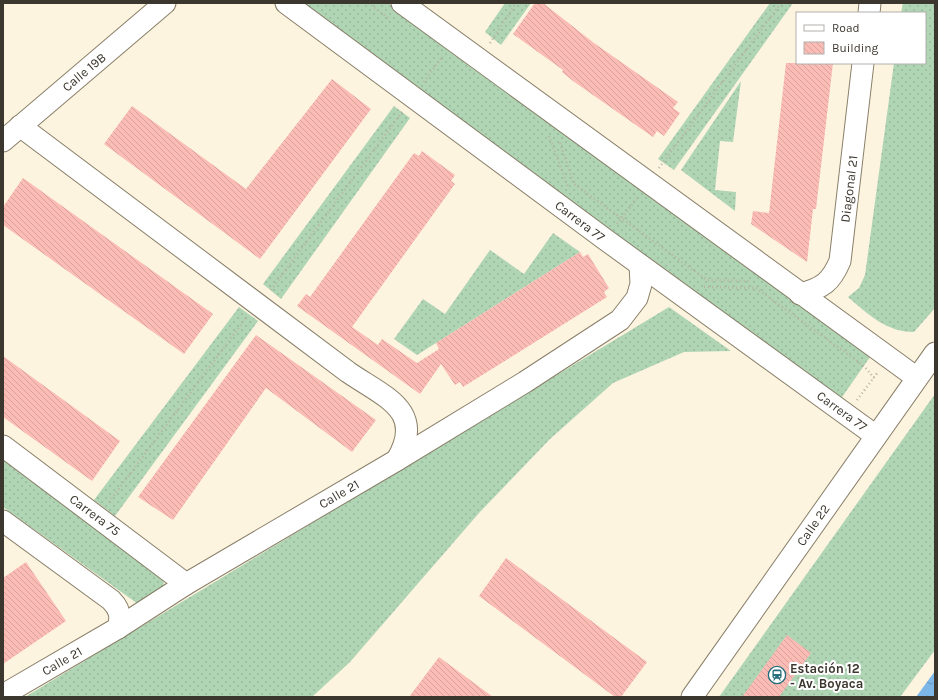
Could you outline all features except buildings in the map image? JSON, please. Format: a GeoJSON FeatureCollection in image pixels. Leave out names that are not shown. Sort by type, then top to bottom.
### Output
{"type":"FeatureCollection","features":[{"type":"Feature","properties":{"kind":"street","name":"Calle 19B"},"geometry":{"type":"LineString","coordinates":[[3,141],[165,3]]}},
{"type":"Feature","properties":{"kind":"street","name":"Carrera 77"},"geometry":{"type":"LineString","coordinates":[[286,3],[413,97],[612,232],[640,265],[876,436]]}},
{"type":"Feature","properties":{"kind":"street"},"geometry":{"type":"LineString","coordinates":[[397,12],[454,41],[917,378]]}},
{"type":"Feature","properties":{"kind":"street","name":"Diagonal 21"},"geometry":{"type":"LineString","coordinates":[[800,294],[812,291],[825,284],[833,277],[840,261],[863,64]]}},
{"type":"Feature","properties":{"kind":"street"},"geometry":{"type":"LineString","coordinates":[[20,126],[348,372],[400,408],[406,419],[407,431],[405,446],[397,460]]}},
{"type":"Feature","properties":{"kind":"street","name":"Calle 21"},"geometry":{"type":"LineString","coordinates":[[3,695],[118,628],[186,584],[397,460],[525,382],[620,320],[637,298],[641,284],[640,265]]}},
{"type":"Feature","properties":{"kind":"street","name":"Calle 22"},"geometry":{"type":"LineString","coordinates":[[692,697],[935,353]]}},
{"type":"Feature","properties":{"kind":"street","name":"Carrera 75"},"geometry":{"type":"LineString","coordinates":[[3,446],[186,584]]}},
{"type":"Feature","properties":{"kind":"street"},"geometry":{"type":"LineString","coordinates":[[3,521],[117,605],[120,613],[118,628]]}},
{"type":"Feature","properties":{"kind":"path"},"geometry":{"type":"LineString","coordinates":[[368,3],[397,12]]}},
{"type":"Feature","properties":{"kind":"path"},"geometry":{"type":"LineString","coordinates":[[488,44],[516,3]]}},
{"type":"Feature","properties":{"kind":"path"},"geometry":{"type":"LineString","coordinates":[[612,232],[781,3]]}},
{"type":"Feature","properties":{"kind":"path"},"geometry":{"type":"LineString","coordinates":[[268,294],[454,41]]}},
{"type":"Feature","properties":{"kind":"path"},"geometry":{"type":"LineString","coordinates":[[436,53],[448,62]]}},
{"type":"Feature","properties":{"kind":"path"},"geometry":{"type":"LineString","coordinates":[[544,132],[550,137],[568,188]]}},
{"type":"Feature","properties":{"kind":"path"},"geometry":{"type":"LineString","coordinates":[[559,141],[574,184],[622,219],[707,280],[752,281]]}},
{"type":"Feature","properties":{"kind":"path"},"geometry":{"type":"LineString","coordinates":[[611,220],[612,232]]}},
{"type":"Feature","properties":{"kind":"path"},"geometry":{"type":"LineString","coordinates":[[612,232],[624,229]]}},
{"type":"Feature","properties":{"kind":"path"},"geometry":{"type":"LineString","coordinates":[[702,286],[756,288],[864,366],[874,378]]}},
{"type":"Feature","properties":{"kind":"path"},"geometry":{"type":"LineString","coordinates":[[104,508],[249,314]]}},
{"type":"Feature","properties":{"kind":"path"},"geometry":{"type":"LineString","coordinates":[[854,405],[877,372]]}},
{"type":"Feature","properties":{"kind":"green space"},"geometry":{"type":"Polygon","coordinates":[[[299,3],[388,3],[870,357],[840,400],[299,3]]]}},
{"type":"Feature","properties":{"kind":"green space"},"geometry":{"type":"Polygon","coordinates":[[[505,3],[531,3],[501,45],[485,32],[505,3]]]}},
{"type":"Feature","properties":{"kind":"green space"},"geometry":{"type":"Polygon","coordinates":[[[770,3],[793,3],[674,170],[658,159],[770,3]]]}},
{"type":"Feature","properties":{"kind":"green space"},"geometry":{"type":"Polygon","coordinates":[[[903,3],[935,3],[935,308],[914,332],[895,329],[878,321],[848,297],[859,288],[865,275],[894,64],[926,64],[926,12],[901,12],[903,3]]]}},
{"type":"Feature","properties":{"kind":"green space"},"geometry":{"type":"Polygon","coordinates":[[[741,81],[733,142],[720,141],[715,190],[736,192],[735,211],[681,170],[741,81]]]}},
{"type":"Feature","properties":{"kind":"green space"},"geometry":{"type":"Polygon","coordinates":[[[394,106],[410,118],[281,299],[263,284],[394,106]]]}},
{"type":"Feature","properties":{"kind":"green space"},"geometry":{"type":"Polygon","coordinates":[[[553,233],[580,252],[417,355],[394,339],[423,299],[445,314],[490,250],[524,274],[553,233]]]}},
{"type":"Feature","properties":{"kind":"green space"},"geometry":{"type":"Polygon","coordinates":[[[239,307],[258,321],[115,516],[94,500],[239,307]]]}},
{"type":"Feature","properties":{"kind":"green space"},"geometry":{"type":"Polygon","coordinates":[[[669,307],[731,351],[684,352],[613,383],[550,439],[479,513],[350,662],[312,697],[25,697],[669,307]]]}},
{"type":"Feature","properties":{"kind":"green space"},"geometry":{"type":"Polygon","coordinates":[[[935,394],[935,650],[900,697],[719,697],[935,394]]]}},
{"type":"Feature","properties":{"kind":"green space"},"geometry":{"type":"Polygon","coordinates":[[[3,458],[161,578],[164,582],[163,587],[138,604],[3,507],[3,458]]]}},
{"type":"Feature","properties":{"kind":"water"},"geometry":{"type":"Polygon","coordinates":[[[935,671],[935,697],[916,697],[935,671]]]}},
{"type":"Feature","properties":{"kind":"place","name":"Estación 12 - Av. Boyaca"},"geometry":{"type":"Point","coordinates":[777,675]}}]}
